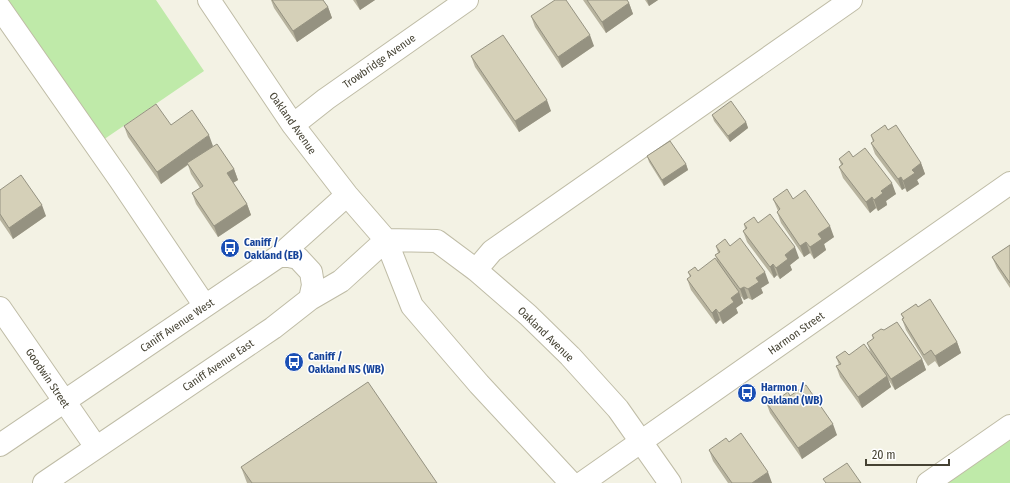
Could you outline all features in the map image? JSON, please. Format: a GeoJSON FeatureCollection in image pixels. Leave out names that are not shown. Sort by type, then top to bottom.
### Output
{"type":"FeatureCollection","features":[{"type":"Feature","properties":{"kind":"street","name":"Oakland Avenue"},"geometry":{"type":"LineString","coordinates":[[209,0],[293,125],[347,195],[386,240],[412,306],[479,384],[571,483]]}},
{"type":"Feature","properties":{"kind":"street","name":"Trowbridge Avenue"},"geometry":{"type":"LineString","coordinates":[[293,125],[326,99],[467,0]]}},
{"type":"Feature","properties":{"kind":"street"},"geometry":{"type":"LineString","coordinates":[[476,270],[492,251],[851,0]]}},
{"type":"Feature","properties":{"kind":"street"},"geometry":{"type":"LineString","coordinates":[[0,8],[120,180],[205,306]]}},
{"type":"Feature","properties":{"kind":"street","name":"Harmon Street"},"geometry":{"type":"LineString","coordinates":[[582,483],[1010,183]]}},
{"type":"Feature","properties":{"kind":"street","name":"Caniff Avenue West"},"geometry":{"type":"LineString","coordinates":[[0,445],[279,256],[347,195]]}},
{"type":"Feature","properties":{"kind":"street","name":"Oakland Avenue"},"geometry":{"type":"LineString","coordinates":[[386,240],[438,241],[476,270],[570,356],[618,409],[670,483]]}},
{"type":"Feature","properties":{"kind":"street","name":"Caniff Avenue East"},"geometry":{"type":"LineString","coordinates":[[44,483],[273,328],[310,299],[341,281],[386,240]]}},
{"type":"Feature","properties":{"kind":"street"},"geometry":{"type":"LineString","coordinates":[[279,256],[298,258],[311,272],[313,285],[310,299]]}},
{"type":"Feature","properties":{"kind":"street","name":"Goodwin Street"},"geometry":{"type":"LineString","coordinates":[[0,308],[96,447]]}},
{"type":"Feature","properties":{"kind":"street"},"geometry":{"type":"LineString","coordinates":[[928,483],[1010,426]]}},
{"type":"Feature","properties":{"kind":"green space"},"geometry":{"type":"Polygon","coordinates":[[[8,0],[156,0],[204,71],[103,140],[8,0]]]}},
{"type":"Feature","properties":{"kind":"green space"},"geometry":{"type":"Polygon","coordinates":[[[1010,437],[1010,483],[944,483],[1010,437]]]}},
{"type":"Feature","properties":{"kind":"building"},"geometry":{"type":"Polygon","coordinates":[[[272,0],[323,0],[328,7],[293,31],[272,0]]]}},
{"type":"Feature","properties":{"kind":"building"},"geometry":{"type":"Polygon","coordinates":[[[555,0],[566,0],[590,35],[558,57],[531,16],[555,0]]]}},
{"type":"Feature","properties":{"kind":"building"},"geometry":{"type":"Polygon","coordinates":[[[587,0],[627,0],[629,3],[602,22],[587,0]]]}},
{"type":"Feature","properties":{"kind":"building"},"geometry":{"type":"Polygon","coordinates":[[[503,35],[547,100],[515,121],[471,56],[503,35]]]}},
{"type":"Feature","properties":{"kind":"building"},"geometry":{"type":"Polygon","coordinates":[[[731,101],[746,122],[728,136],[712,115],[731,101]]]}},
{"type":"Feature","properties":{"kind":"building"},"geometry":{"type":"Polygon","coordinates":[[[156,104],[171,125],[192,110],[209,135],[157,172],[124,126],[156,104]]]}},
{"type":"Feature","properties":{"kind":"building"},"geometry":{"type":"Polygon","coordinates":[[[885,125],[888,130],[896,125],[921,163],[912,170],[915,173],[903,181],[901,177],[898,179],[871,143],[874,141],[871,135],[885,125]]]}},
{"type":"Feature","properties":{"kind":"building"},"geometry":{"type":"Polygon","coordinates":[[[670,141],[686,164],[662,180],[647,156],[670,141]]]}},
{"type":"Feature","properties":{"kind":"building"},"geometry":{"type":"Polygon","coordinates":[[[217,144],[234,169],[227,173],[247,204],[214,226],[192,193],[203,186],[187,163],[217,144]]]}},
{"type":"Feature","properties":{"kind":"building"},"geometry":{"type":"Polygon","coordinates":[[[865,148],[892,183],[881,191],[883,193],[874,200],[872,197],[866,202],[839,167],[843,164],[839,159],[849,151],[853,157],[865,148]]]}},
{"type":"Feature","properties":{"kind":"building"},"geometry":{"type":"Polygon","coordinates":[[[21,175],[42,205],[9,228],[0,214],[0,190],[21,175]]]}},
{"type":"Feature","properties":{"kind":"building"},"geometry":{"type":"Polygon","coordinates":[[[787,189],[793,199],[805,190],[830,226],[818,234],[822,239],[810,247],[806,242],[800,246],[777,212],[780,209],[773,199],[787,189]]]}},
{"type":"Feature","properties":{"kind":"building"},"geometry":{"type":"Polygon","coordinates":[[[770,214],[795,247],[785,255],[788,259],[776,268],[773,264],[770,267],[743,231],[747,228],[744,224],[754,217],[758,223],[770,214]]]}},
{"type":"Feature","properties":{"kind":"building"},"geometry":{"type":"Polygon","coordinates":[[[740,238],[765,272],[756,278],[759,282],[748,289],[744,287],[740,289],[715,255],[720,252],[716,246],[725,239],[730,246],[740,238]]]}},
{"type":"Feature","properties":{"kind":"building"},"geometry":{"type":"Polygon","coordinates":[[[1010,245],[1010,283],[992,257],[1010,245]]]}},
{"type":"Feature","properties":{"kind":"building"},"geometry":{"type":"Polygon","coordinates":[[[715,258],[739,292],[731,298],[734,302],[719,313],[716,309],[712,313],[687,279],[691,276],[688,272],[695,267],[698,271],[715,258]]]}},
{"type":"Feature","properties":{"kind":"building"},"geometry":{"type":"Polygon","coordinates":[[[930,299],[957,342],[935,356],[931,350],[924,355],[902,319],[904,318],[901,314],[916,304],[918,307],[930,299]]]}},
{"type":"Feature","properties":{"kind":"building"},"geometry":{"type":"Polygon","coordinates":[[[897,322],[922,359],[891,379],[867,343],[874,338],[872,335],[897,322]]]}},
{"type":"Feature","properties":{"kind":"building"},"geometry":{"type":"Polygon","coordinates":[[[864,344],[887,376],[858,397],[836,366],[841,364],[836,357],[845,351],[849,355],[864,344]]]}},
{"type":"Feature","properties":{"kind":"building"},"geometry":{"type":"Polygon","coordinates":[[[368,382],[437,483],[252,483],[241,467],[368,382]]]}},
{"type":"Feature","properties":{"kind":"building"},"geometry":{"type":"Polygon","coordinates":[[[806,385],[833,424],[798,448],[766,402],[773,397],[778,403],[783,400],[781,397],[788,392],[790,396],[806,385]]]}},
{"type":"Feature","properties":{"kind":"building"},"geometry":{"type":"Polygon","coordinates":[[[741,433],[768,472],[752,483],[732,483],[709,450],[726,438],[729,442],[741,433]]]}},
{"type":"Feature","properties":{"kind":"building"},"geometry":{"type":"Polygon","coordinates":[[[847,463],[861,483],[826,483],[823,479],[847,463]]]}},
{"type":"Feature","properties":{"kind":"place","name":"Caniff / Oakland (EB)"},"geometry":{"type":"Point","coordinates":[230,248]}},
{"type":"Feature","properties":{"kind":"place","name":"Caniff / Oakland NS (WB)"},"geometry":{"type":"Point","coordinates":[294,362]}},
{"type":"Feature","properties":{"kind":"place","name":"Harmon / Oakland (WB)"},"geometry":{"type":"Point","coordinates":[747,393]}}]}
